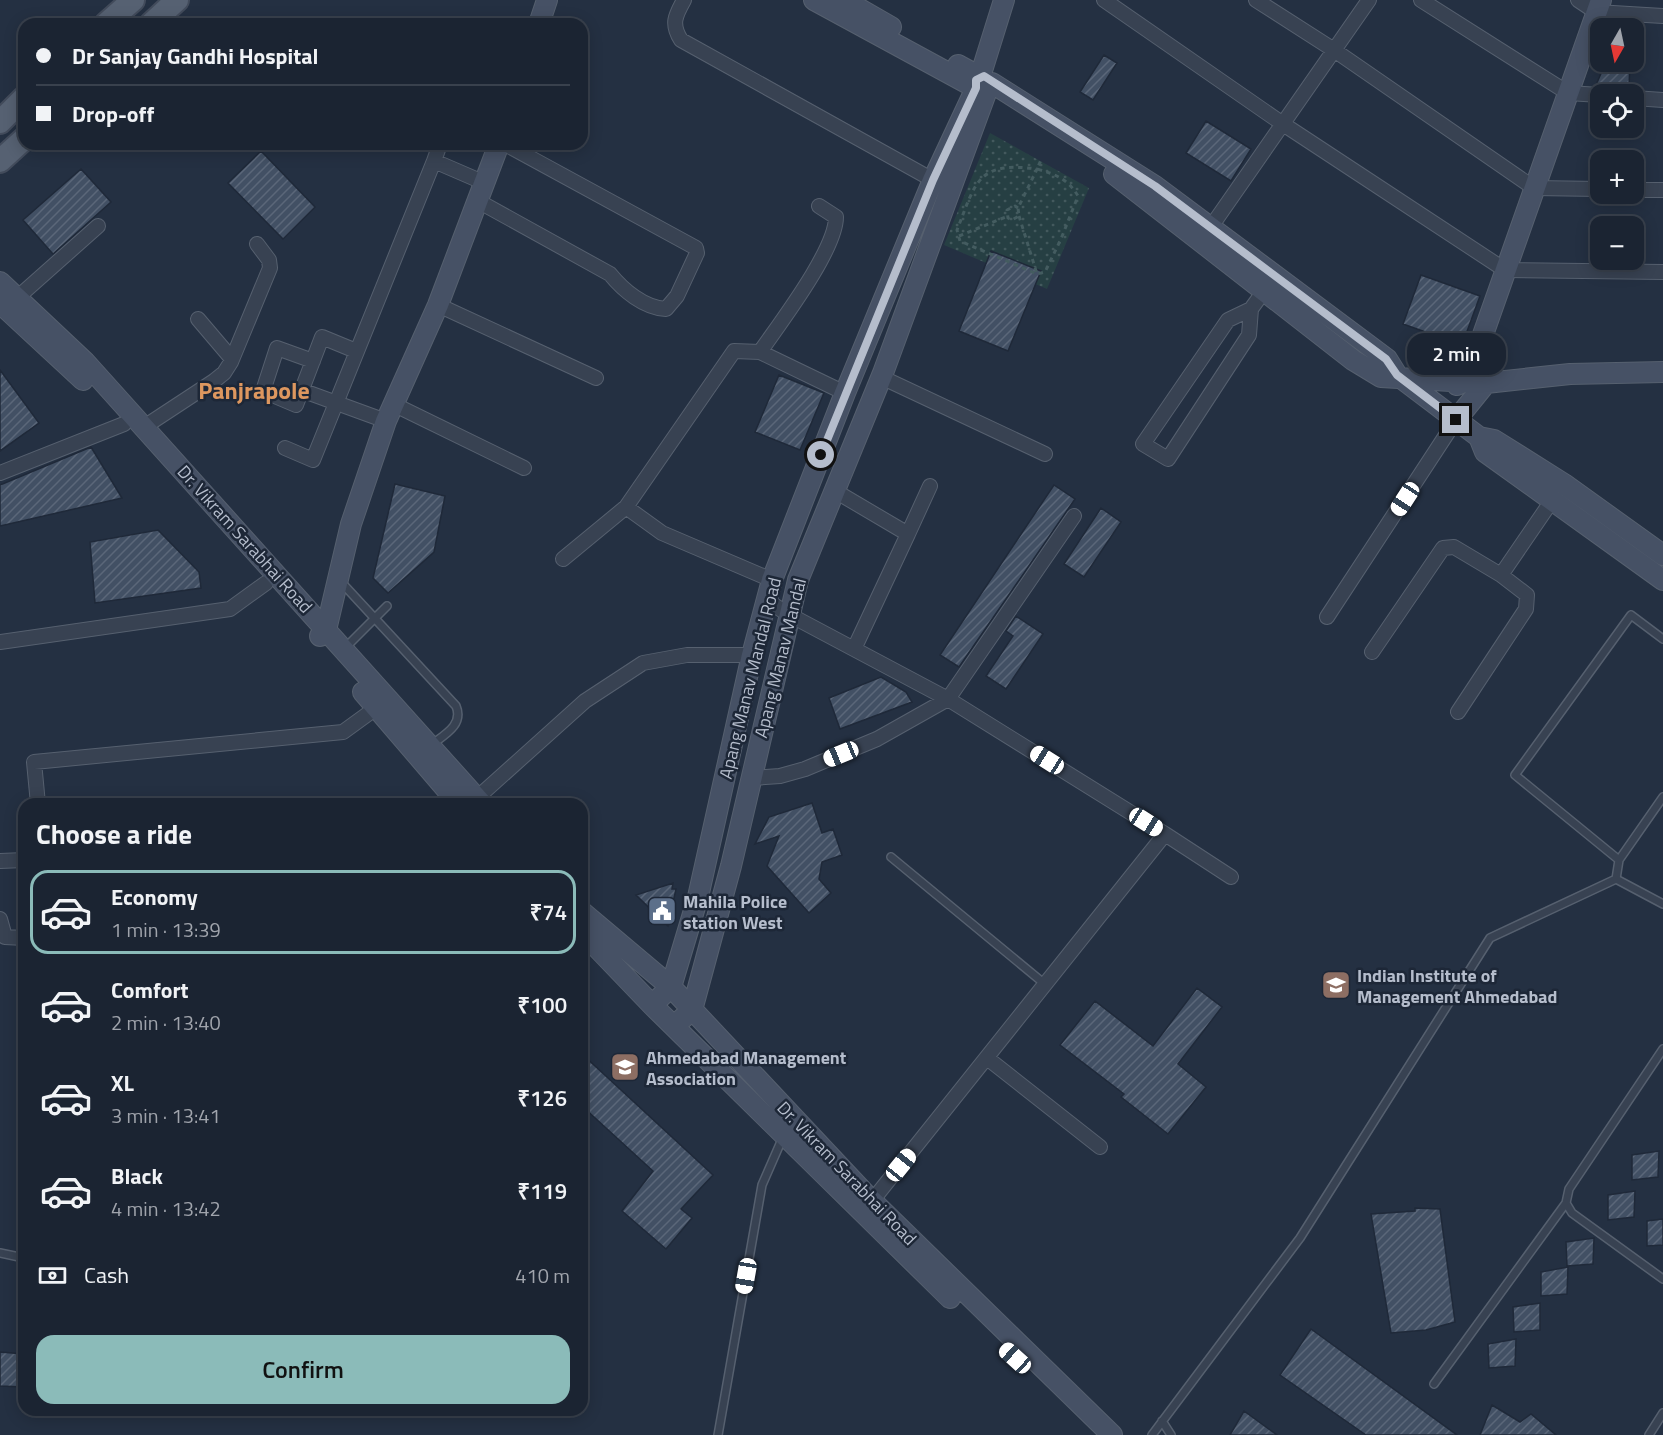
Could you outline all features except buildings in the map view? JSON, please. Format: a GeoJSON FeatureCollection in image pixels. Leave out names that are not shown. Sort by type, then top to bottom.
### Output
{"type":"FeatureCollection","features":[{"type":"Feature","properties":{"kind":"main road"},"geometry":{"type":"LineString","coordinates":[[113,18],[134,0]]}},
{"type":"Feature","properties":{"kind":"main road"},"geometry":{"type":"LineString","coordinates":[[158,18],[177,0]]}},
{"type":"Feature","properties":{"kind":"main road"},"geometry":{"type":"LineString","coordinates":[[0,122],[18,104]]}},
{"type":"Feature","properties":{"kind":"main road"},"geometry":{"type":"LineString","coordinates":[[0,161],[18,144]]}},
{"type":"Feature","properties":{"kind":"street"},"geometry":{"type":"LineString","coordinates":[[541,18],[547,0]]}},
{"type":"Feature","properties":{"kind":"street"},"geometry":{"type":"LineString","coordinates":[[684,0],[675,15],[674,28],[681,40],[933,180]]}},
{"type":"Feature","properties":{"kind":"street"},"geometry":{"type":"LineString","coordinates":[[814,0],[985,85]]}},
{"type":"Feature","properties":{"kind":"street"},"geometry":{"type":"LineString","coordinates":[[844,0],[985,85],[1386,359],[1397,375],[1479,436],[1494,440],[1663,580]]}},
{"type":"Feature","properties":{"kind":"street","name":"Apang Manav Mandal Road"},"geometry":{"type":"LineString","coordinates":[[652,1005],[671,987],[698,897],[752,655],[772,580],[845,393],[933,180],[985,85],[1004,0]]}},
{"type":"Feature","properties":{"kind":"street","name":"Apang Manav Mandal"},"geometry":{"type":"LineString","coordinates":[[692,1010],[731,866],[788,614],[798,580],[882,375],[1015,0]]}},
{"type":"Feature","properties":{"kind":"street"},"geometry":{"type":"LineString","coordinates":[[1104,0],[1283,124],[1505,270],[1663,272]]}},
{"type":"Feature","properties":{"kind":"street"},"geometry":{"type":"LineString","coordinates":[[1256,0],[1334,50],[1534,188],[1590,189]]}},
{"type":"Feature","properties":{"kind":"street"},"geometry":{"type":"LineString","coordinates":[[1206,234],[1369,0]]}},
{"type":"Feature","properties":{"kind":"street"},"geometry":{"type":"LineString","coordinates":[[1421,0],[1568,93],[1590,94]]}},
{"type":"Feature","properties":{"kind":"street"},"geometry":{"type":"LineString","coordinates":[[1578,0],[1598,6],[1663,16]]}},
{"type":"Feature","properties":{"kind":"street"},"geometry":{"type":"LineString","coordinates":[[1327,617],[1456,420],[1477,381],[1505,270],[1598,6]]}},
{"type":"Feature","properties":{"kind":"street"},"geometry":{"type":"LineString","coordinates":[[1644,99],[1663,100]]}},
{"type":"Feature","properties":{"kind":"street"},"geometry":{"type":"LineString","coordinates":[[285,448],[312,460],[438,150]]}},
{"type":"Feature","properties":{"kind":"street"},"geometry":{"type":"LineString","coordinates":[[321,635],[338,579],[351,524],[390,412],[438,305],[497,150]]}},
{"type":"Feature","properties":{"kind":"street"},"geometry":{"type":"LineString","coordinates":[[434,161],[610,274],[622,289],[656,309],[666,309],[671,305],[697,253],[696,248],[516,150]]}},
{"type":"Feature","properties":{"kind":"street"},"geometry":{"type":"LineString","coordinates":[[1644,190],[1663,190]]}},
{"type":"Feature","properties":{"kind":"street"},"geometry":{"type":"LineString","coordinates":[[760,352],[817,265],[836,225],[836,217],[819,206]]}},
{"type":"Feature","properties":{"kind":"street"},"geometry":{"type":"LineString","coordinates":[[8,300],[98,226]]}},
{"type":"Feature","properties":{"kind":"street"},"geometry":{"type":"LineString","coordinates":[[1206,234],[1264,291],[1353,360],[1382,377],[1397,375],[1477,381],[1570,374],[1663,372]]}},
{"type":"Feature","properties":{"kind":"street"},"geometry":{"type":"LineString","coordinates":[[144,427],[224,373],[270,268],[269,260],[257,244]]}},
{"type":"Feature","properties":{"kind":"street","name":"Dr. Vikram Sarabhai Road"},"geometry":{"type":"LineString","coordinates":[[0,282],[8,300],[76,371],[266,583],[321,635],[343,650],[430,746],[466,798]]}},
{"type":"Feature","properties":{"kind":"street"},"geometry":{"type":"LineString","coordinates":[[1251,309],[1249,335],[1168,459],[1143,444],[1228,320],[1251,309],[1264,291]]}},
{"type":"Feature","properties":{"kind":"street","name":"Dr. Vikram Sarabhai Road"},"geometry":{"type":"LineString","coordinates":[[8,300],[85,362],[144,427],[321,635],[376,708],[465,798]]}},
{"type":"Feature","properties":{"kind":"street"},"geometry":{"type":"LineString","coordinates":[[438,305],[596,378]]}},
{"type":"Feature","properties":{"kind":"street"},"geometry":{"type":"LineString","coordinates":[[198,320],[232,359]]}},
{"type":"Feature","properties":{"kind":"street"},"geometry":{"type":"LineString","coordinates":[[313,361],[277,348],[263,391],[296,405],[301,390],[313,361],[322,337],[356,351]]}},
{"type":"Feature","properties":{"kind":"street"},"geometry":{"type":"LineString","coordinates":[[563,559],[626,507],[734,351],[760,352],[845,393]]}},
{"type":"Feature","properties":{"kind":"street"},"geometry":{"type":"LineString","coordinates":[[858,363],[1045,454]]}},
{"type":"Feature","properties":{"kind":"street"},"geometry":{"type":"LineString","coordinates":[[1429,400],[1477,381]]}},
{"type":"Feature","properties":{"kind":"street"},"geometry":{"type":"LineString","coordinates":[[301,390],[335,402],[390,412],[524,468]]}},
{"type":"Feature","properties":{"kind":"street"},"geometry":{"type":"LineString","coordinates":[[0,473],[124,424]]}},
{"type":"Feature","properties":{"kind":"street"},"geometry":{"type":"LineString","coordinates":[[854,649],[930,486]]}},
{"type":"Feature","properties":{"kind":"street"},"geometry":{"type":"LineString","coordinates":[[835,491],[908,534]]}},
{"type":"Feature","properties":{"kind":"street"},"geometry":{"type":"LineString","coordinates":[[1558,491],[1663,555]]}},
{"type":"Feature","properties":{"kind":"street"},"geometry":{"type":"LineString","coordinates":[[1501,575],[1558,491]]}},
{"type":"Feature","properties":{"kind":"street"},"geometry":{"type":"LineString","coordinates":[[626,507],[662,532],[772,580]]}},
{"type":"Feature","properties":{"kind":"street"},"geometry":{"type":"LineString","coordinates":[[752,778],[780,776],[805,769],[877,739],[948,699],[1074,516]]}},
{"type":"Feature","properties":{"kind":"street"},"geometry":{"type":"LineString","coordinates":[[1372,652],[1443,548],[1454,547],[1501,575],[1527,595],[1526,609],[1458,712]]}},
{"type":"Feature","properties":{"kind":"street"},"geometry":{"type":"LineString","coordinates":[[0,642],[230,609],[266,583]]}},
{"type":"Feature","properties":{"kind":"street"},"geometry":{"type":"LineString","coordinates":[[766,600],[948,699],[1231,877]]}},
{"type":"Feature","properties":{"kind":"street"},"geometry":{"type":"LineString","coordinates":[[472,798],[585,701],[643,663],[687,655],[752,655]]}},
{"type":"Feature","properties":{"kind":"street"},"geometry":{"type":"LineString","coordinates":[[37,798],[34,762],[343,732],[376,708]]}},
{"type":"Feature","properties":{"kind":"street"},"geometry":{"type":"LineString","coordinates":[[872,1201],[1165,834]]}},
{"type":"Feature","properties":{"kind":"street"},"geometry":{"type":"LineString","coordinates":[[0,861],[18,860]]}},
{"type":"Feature","properties":{"kind":"street","name":"Dr. Vikram Sarabhai Road"},"geometry":{"type":"LineString","coordinates":[[588,917],[671,987],[789,1126],[964,1312],[1032,1373],[1093,1435]]}},
{"type":"Feature","properties":{"kind":"street"},"geometry":{"type":"LineString","coordinates":[[0,919],[5,937],[18,938]]}},
{"type":"Feature","properties":{"kind":"street","name":"Dr. Vikram Sarabhai Road"},"geometry":{"type":"LineString","coordinates":[[588,938],[674,1026],[872,1201],[1112,1435]]}},
{"type":"Feature","properties":{"kind":"street"},"geometry":{"type":"LineString","coordinates":[[674,1026],[692,1010]]}},
{"type":"Feature","properties":{"kind":"street"},"geometry":{"type":"LineString","coordinates":[[987,1058],[1100,1147]]}},
{"type":"Feature","properties":{"kind":"lane"},"geometry":{"type":"LineString","coordinates":[[338,579],[459,712],[455,726],[430,746]]}},
{"type":"Feature","properties":{"kind":"lane"},"geometry":{"type":"LineString","coordinates":[[343,650],[387,606]]}},
{"type":"Feature","properties":{"kind":"lane"},"geometry":{"type":"LineString","coordinates":[[1619,860],[1515,775],[1630,615],[1663,639]]}},
{"type":"Feature","properties":{"kind":"lane"},"geometry":{"type":"LineString","coordinates":[[1616,879],[1619,860],[1663,797]]}},
{"type":"Feature","properties":{"kind":"lane"},"geometry":{"type":"LineString","coordinates":[[891,857],[1046,985]]}},
{"type":"Feature","properties":{"kind":"lane"},"geometry":{"type":"LineString","coordinates":[[1616,879],[1663,904]]}},
{"type":"Feature","properties":{"kind":"lane"},"geometry":{"type":"LineString","coordinates":[[1152,1435],[1300,1238],[1490,938],[1616,879]]}},
{"type":"Feature","properties":{"kind":"lane"},"geometry":{"type":"LineString","coordinates":[[1434,1384],[1566,1203],[1569,1189],[1663,1049]]}},
{"type":"Feature","properties":{"kind":"lane"},"geometry":{"type":"LineString","coordinates":[[718,1435],[762,1185],[789,1126]]}},
{"type":"Feature","properties":{"kind":"lane"},"geometry":{"type":"LineString","coordinates":[[1566,1203],[1572,1213],[1663,1279]]}},
{"type":"Feature","properties":{"kind":"lane"},"geometry":{"type":"LineString","coordinates":[[0,1253],[18,1257]]}},
{"type":"Feature","properties":{"kind":"lane"},"geometry":{"type":"LineString","coordinates":[[1648,1435],[1663,1413]]}},
{"type":"Feature","properties":{"kind":"lane"},"geometry":{"type":"LineString","coordinates":[[1162,1422],[1171,1435]]}},
{"type":"Feature","properties":{"kind":"path"},"geometry":{"type":"LineString","coordinates":[[1037,274],[1018,208],[1041,160]]}},
{"type":"Feature","properties":{"kind":"path"},"geometry":{"type":"LineString","coordinates":[[1015,166],[1037,169],[1055,175],[1071,185],[1078,196],[1045,272],[1037,274],[973,248],[960,241],[958,236],[957,230],[977,180],[993,170],[1015,166]]}},
{"type":"Feature","properties":{"kind":"path"},"geometry":{"type":"LineString","coordinates":[[1018,208],[1011,207],[1007,210],[1012,220],[1019,216]]}},
{"type":"Feature","properties":{"kind":"path"},"geometry":{"type":"LineString","coordinates":[[958,236],[1008,216]]}},
{"type":"Feature","properties":{"kind":"green space"},"geometry":{"type":"Polygon","coordinates":[[[990,133],[1089,188],[1047,289],[944,245],[990,133]]]}},
{"type":"Feature","properties":{"kind":"place","name":"Mahila Police station West"},"geometry":{"type":"Point","coordinates":[662,911]}},
{"type":"Feature","properties":{"kind":"place","name":"Indian Institute of Management Ahmedabad"},"geometry":{"type":"Point","coordinates":[1336,985]}},
{"type":"Feature","properties":{"kind":"place","name":"Ahmedabad Management Association"},"geometry":{"type":"Point","coordinates":[625,1067]}},
{"type":"Feature","properties":{"kind":"district","name":"Panjrapole"},"geometry":{"type":"Point","coordinates":[254,390]}},
{"type":"Feature","properties":{"kind":"route"},"geometry":{"type":"LineString","coordinates":[[821,455],[933,180],[976,88],[976,80],[984,76],[1155,186],[1386,359],[1397,375],[1456,420]]}}]}
